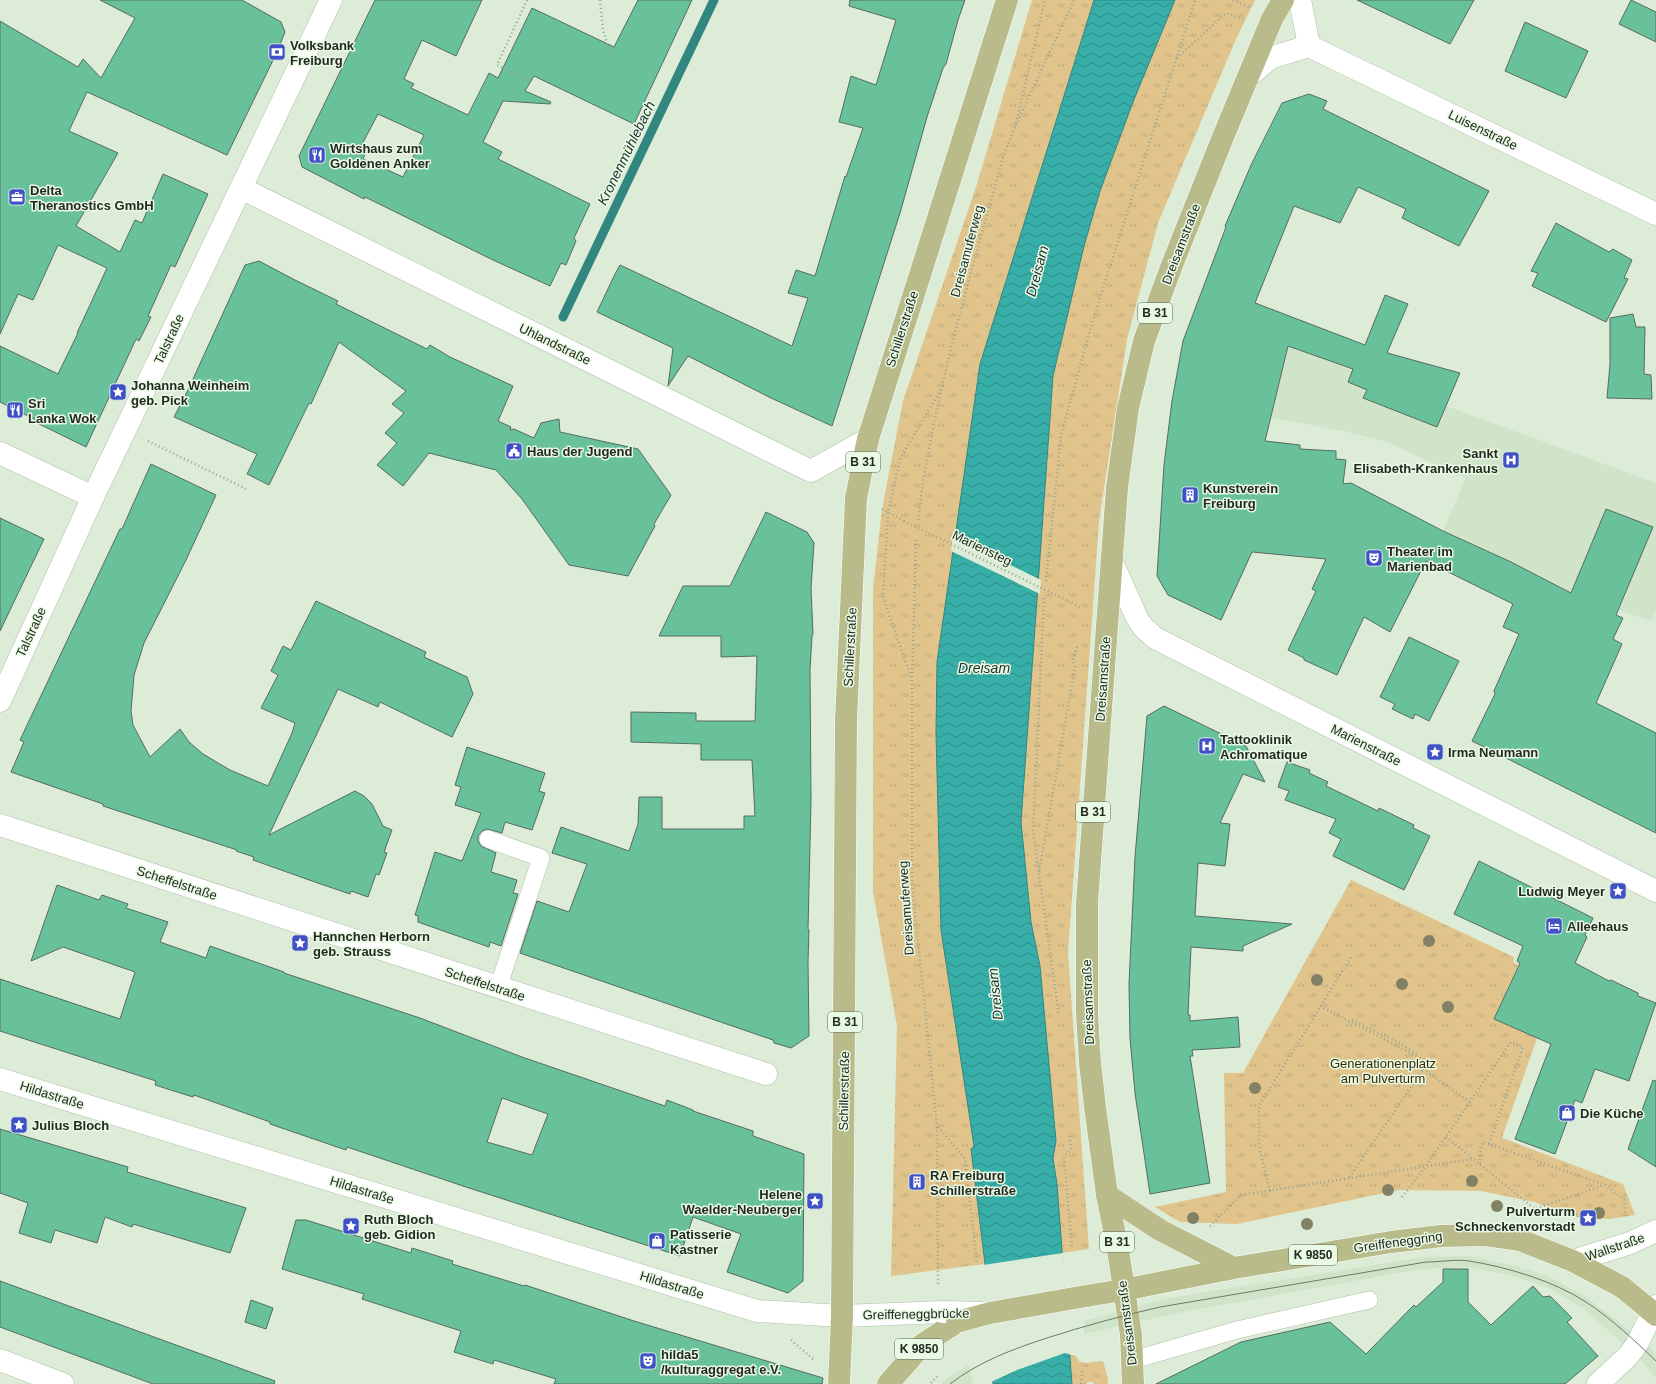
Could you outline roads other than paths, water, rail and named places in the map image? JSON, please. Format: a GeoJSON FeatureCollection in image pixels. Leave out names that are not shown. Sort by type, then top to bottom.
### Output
{"type":"FeatureCollection","features":[{"type":"Feature","properties":{"kind":"main road","name":"Schillerstraße"},"geometry":{"type":"LineString","coordinates":[[842,1316],[846,720],[856,498],[868,438],[1006,0]]}},
{"type":"Feature","properties":{"kind":"main road","name":"Dreisamstraße"},"geometry":{"type":"LineString","coordinates":[[1133,1384],[1130,1335],[1118,1250],[1107,1194],[1090,1063],[1087,1014],[1087,903],[1118,488],[1128,408],[1144,341],[1172,265],[1248,77],[1272,19],[1282,0]]}},
{"type":"Feature","properties":{"kind":"main road"},"geometry":{"type":"LineString","coordinates":[[1107,1194],[1160,1230],[1234,1268]]}},
{"type":"Feature","properties":{"kind":"main road","name":"Greiffeneggring"},"geometry":{"type":"LineString","coordinates":[[1123,1290],[1234,1268],[1441,1236],[1486,1236],[1520,1240],[1573,1261],[1622,1287],[1655,1311]]}},
{"type":"Feature","properties":{"kind":"main road","name":"Greiffeneggbrücke"},"geometry":{"type":"LineString","coordinates":[[888,1384],[923,1344],[950,1317],[990,1313],[1123,1290]]}},
{"type":"Feature","properties":{"kind":"main road","name":"B 31"},"geometry":{"type":"LineString","coordinates":[[840,1383],[842,1316]]}},
{"type":"Feature","properties":{"kind":"street"},"geometry":{"type":"LineString","coordinates":[[1248,77],[1270,58],[1309,46],[1300,0]]}},
{"type":"Feature","properties":{"kind":"street","name":"Talstraße"},"geometry":{"type":"LineString","coordinates":[[0,701],[94,497],[241,188],[325,2]]}},
{"type":"Feature","properties":{"kind":"street","name":"Luisenstraße"},"geometry":{"type":"LineString","coordinates":[[1309,46],[1656,214]]}},
{"type":"Feature","properties":{"kind":"street","name":"Uhlandstraße"},"geometry":{"type":"LineString","coordinates":[[241,188],[811,470],[868,438]]}},
{"type":"Feature","properties":{"kind":"street"},"geometry":{"type":"LineString","coordinates":[[0,453],[94,497]]}},
{"type":"Feature","properties":{"kind":"street","name":"Marienstraße"},"geometry":{"type":"LineString","coordinates":[[1112,562],[1137,618],[1143,627],[1155,638],[1656,891]]}},
{"type":"Feature","properties":{"kind":"street","name":"Scheffelstraße"},"geometry":{"type":"LineString","coordinates":[[0,825],[766,1074]]}},
{"type":"Feature","properties":{"kind":"street","name":"Hildastraße"},"geometry":{"type":"LineString","coordinates":[[0,1079],[758,1311],[842,1316]]}},
{"type":"Feature","properties":{"kind":"street","name":"Wallstraße"},"geometry":{"type":"LineString","coordinates":[[1573,1261],[1630,1244],[1656,1231]]}},
{"type":"Feature","properties":{"kind":"street","name":"K 9850"},"geometry":{"type":"LineString","coordinates":[[1598,1384],[1628,1356],[1637,1344],[1655,1311]]}},
{"type":"Feature","properties":{"kind":"street","name":"Greiffeneggbrücke"},"geometry":{"type":"LineString","coordinates":[[842,1316],[950,1317]]}},
{"type":"Feature","properties":{"kind":"street"},"geometry":{"type":"LineString","coordinates":[[0,1360],[63,1384]]}},
{"type":"Feature","properties":{"kind":"lane"},"geometry":{"type":"LineString","coordinates":[[488,839],[541,858],[498,988]]}},
{"type":"Feature","properties":{"kind":"lane"},"geometry":{"type":"LineString","coordinates":[[1132,1360],[1237,1330],[1369,1300]]}},
{"type":"Feature","properties":{"kind":"water","name":"Dreisam"},"geometry":{"type":"Polygon","coordinates":[[[1094,0],[1175,0],[1133,102],[1100,191],[1084,246],[1053,376],[1021,822],[1031,922],[1040,966],[1056,1141],[1053,1158],[1057,1184],[1072,1384],[993,1384],[985,1264],[971,1149],[974,1146],[941,930],[936,733],[937,662],[980,364],[1094,0]]]}},
{"type":"Feature","properties":{"kind":"waterway","name":"Kronenmühlebach"},"geometry":{"type":"LineString","coordinates":[[563,317],[714,0]]}},
{"type":"Feature","properties":{"kind":"tram line"},"geometry":{"type":"LineString","coordinates":[[950,1384],[972,1369],[1021,1347],[1075,1329],[1145,1310],[1426,1262],[1453,1260],[1464,1260],[1514,1271],[1545,1281],[1573,1294],[1605,1315],[1656,1361]]}},
{"type":"Feature","properties":{"kind":"place","name":"Volksbank Freiburg"},"geometry":{"type":"Point","coordinates":[277,52]}},
{"type":"Feature","properties":{"kind":"place","name":"Wirtshaus zum Goldenen Anker"},"geometry":{"type":"Point","coordinates":[317,155]}},
{"type":"Feature","properties":{"kind":"place","name":"Delta Theranostics GmbH"},"geometry":{"type":"Point","coordinates":[17,197]}},
{"type":"Feature","properties":{"kind":"place","name":"Johanna Weinheim geb. Pick"},"geometry":{"type":"Point","coordinates":[118,392]}},
{"type":"Feature","properties":{"kind":"place","name":"Sri Lanka Wok"},"geometry":{"type":"Point","coordinates":[15,410]}},
{"type":"Feature","properties":{"kind":"place","name":"Haus der Jugend"},"geometry":{"type":"Point","coordinates":[514,451]}},
{"type":"Feature","properties":{"kind":"place","name":"Sankt Elisabeth-Krankenhaus"},"geometry":{"type":"Point","coordinates":[1511,460]}},
{"type":"Feature","properties":{"kind":"place","name":"Kunstverein Freiburg"},"geometry":{"type":"Point","coordinates":[1190,495]}},
{"type":"Feature","properties":{"kind":"place","name":"Theater im Marienbad"},"geometry":{"type":"Point","coordinates":[1374,558]}},
{"type":"Feature","properties":{"kind":"place","name":"Tattooklinik Achromatique"},"geometry":{"type":"Point","coordinates":[1207,746]}},
{"type":"Feature","properties":{"kind":"place","name":"Irma Neumann"},"geometry":{"type":"Point","coordinates":[1435,752]}},
{"type":"Feature","properties":{"kind":"place","name":"Ludwig Meyer"},"geometry":{"type":"Point","coordinates":[1618,891]}},
{"type":"Feature","properties":{"kind":"place","name":"Alleehaus"},"geometry":{"type":"Point","coordinates":[1554,926]}},
{"type":"Feature","properties":{"kind":"place","name":"Hannchen Herborn geb. Strauss"},"geometry":{"type":"Point","coordinates":[300,943]}},
{"type":"Feature","properties":{"kind":"place","name":"Die Küche"},"geometry":{"type":"Point","coordinates":[1567,1113]}},
{"type":"Feature","properties":{"kind":"place","name":"Julius Bloch"},"geometry":{"type":"Point","coordinates":[19,1125]}},
{"type":"Feature","properties":{"kind":"place","name":"RA Freiburg Schillerstraße"},"geometry":{"type":"Point","coordinates":[917,1182]}},
{"type":"Feature","properties":{"kind":"place","name":"Helene Waelder-Neuberger"},"geometry":{"type":"Point","coordinates":[815,1201]}},
{"type":"Feature","properties":{"kind":"place","name":"Pulverturm Schneckenvorstadt"},"geometry":{"type":"Point","coordinates":[1588,1218]}},
{"type":"Feature","properties":{"kind":"place","name":"Ruth Bloch geb. Gidion"},"geometry":{"type":"Point","coordinates":[351,1226]}},
{"type":"Feature","properties":{"kind":"place","name":"Patisserie Kastner"},"geometry":{"type":"Point","coordinates":[657,1241]}},
{"type":"Feature","properties":{"kind":"place","name":"hilda5 /kulturaggregat e.V."},"geometry":{"type":"Point","coordinates":[648,1361]}},
{"type":"Feature","properties":{"kind":"park label","name":"Generationenplatz am Pulverturm"},"geometry":{"type":"Point","coordinates":[1383,1070]}}]}
